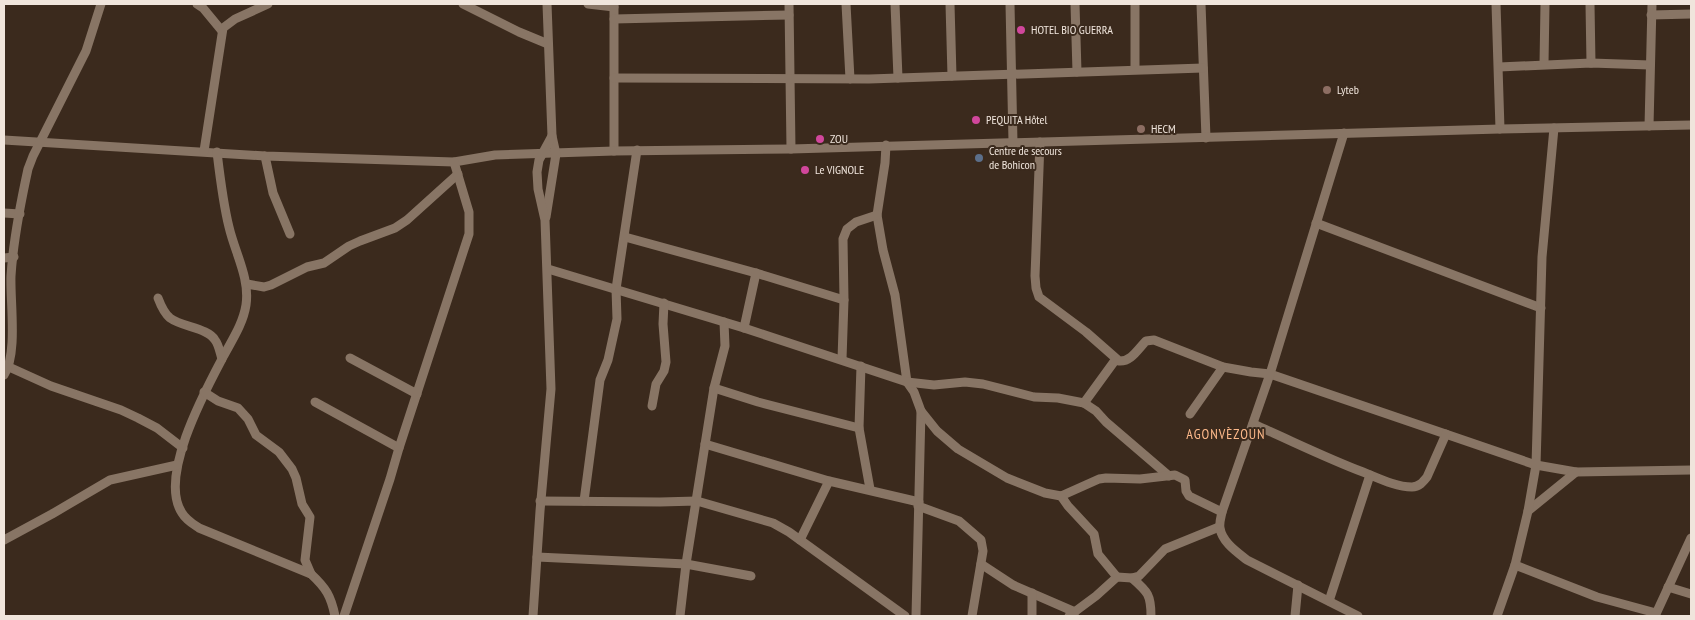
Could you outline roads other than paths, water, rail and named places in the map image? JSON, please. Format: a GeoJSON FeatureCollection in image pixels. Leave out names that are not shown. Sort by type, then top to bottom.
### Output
{"type":"FeatureCollection","features":[{"type":"Feature","properties":{"kind":"street"},"geometry":{"type":"LineString","coordinates":[[4,375],[9,366],[7,304],[28,169],[39,143],[86,51],[102,4]]}},
{"type":"Feature","properties":{"kind":"street"},"geometry":{"type":"LineString","coordinates":[[197,4],[207,12],[222,31]]}},
{"type":"Feature","properties":{"kind":"street"},"geometry":{"type":"LineString","coordinates":[[204,151],[224,26],[268,4]]}},
{"type":"Feature","properties":{"kind":"street"},"geometry":{"type":"LineString","coordinates":[[463,4],[548,44]]}},
{"type":"Feature","properties":{"kind":"street"},"geometry":{"type":"LineString","coordinates":[[588,4],[614,5],[614,151]]}},
{"type":"Feature","properties":{"kind":"street"},"geometry":{"type":"LineString","coordinates":[[789,4],[791,149]]}},
{"type":"Feature","properties":{"kind":"street"},"geometry":{"type":"LineString","coordinates":[[846,4],[850,78]]}},
{"type":"Feature","properties":{"kind":"street"},"geometry":{"type":"LineString","coordinates":[[895,4],[898,78]]}},
{"type":"Feature","properties":{"kind":"street"},"geometry":{"type":"LineString","coordinates":[[950,4],[952,76]]}},
{"type":"Feature","properties":{"kind":"street"},"geometry":{"type":"LineString","coordinates":[[1010,4],[1013,142]]}},
{"type":"Feature","properties":{"kind":"street"},"geometry":{"type":"LineString","coordinates":[[1075,4],[1077,72]]}},
{"type":"Feature","properties":{"kind":"street"},"geometry":{"type":"LineString","coordinates":[[1135,4],[1136,70]]}},
{"type":"Feature","properties":{"kind":"street"},"geometry":{"type":"LineString","coordinates":[[1201,4],[1206,138]]}},
{"type":"Feature","properties":{"kind":"street"},"geometry":{"type":"LineString","coordinates":[[1496,4],[1500,128]]}},
{"type":"Feature","properties":{"kind":"street"},"geometry":{"type":"LineString","coordinates":[[1544,64],[1545,4]]}},
{"type":"Feature","properties":{"kind":"street"},"geometry":{"type":"LineString","coordinates":[[1590,4],[1591,63]]}},
{"type":"Feature","properties":{"kind":"street"},"geometry":{"type":"LineString","coordinates":[[1649,126],[1652,4]]}},
{"type":"Feature","properties":{"kind":"street"},"geometry":{"type":"LineString","coordinates":[[545,220],[556,154],[552,136],[548,5]]}},
{"type":"Feature","properties":{"kind":"street"},"geometry":{"type":"LineString","coordinates":[[1651,15],[1691,14]]}},
{"type":"Feature","properties":{"kind":"street"},"geometry":{"type":"LineString","coordinates":[[614,19],[790,15]]}},
{"type":"Feature","properties":{"kind":"street"},"geometry":{"type":"LineString","coordinates":[[1499,67],[1591,63],[1650,65]]}},
{"type":"Feature","properties":{"kind":"street"},"geometry":{"type":"LineString","coordinates":[[614,78],[898,78],[1202,68]]}},
{"type":"Feature","properties":{"kind":"street"},"geometry":{"type":"LineString","coordinates":[[4,140],[265,156],[454,162],[495,155],[637,150],[791,149],[1500,128],[1691,125]]}},
{"type":"Feature","properties":{"kind":"street"},"geometry":{"type":"LineString","coordinates":[[1497,616],[1515,565],[1528,511],[1536,465],[1542,257],[1554,128]]}},
{"type":"Feature","properties":{"kind":"street"},"geometry":{"type":"LineString","coordinates":[[1344,133],[1270,374],[1222,512],[1219,528],[1227,542],[1247,560],[1358,616]]}},
{"type":"Feature","properties":{"kind":"street"},"geometry":{"type":"LineString","coordinates":[[533,616],[540,501],[551,389],[545,220],[537,179],[537,166],[552,136]]}},
{"type":"Feature","properties":{"kind":"street"},"geometry":{"type":"LineString","coordinates":[[1040,142],[1036,288],[1039,297],[1086,332],[1119,361],[1124,362],[1130,359],[1146,341],[1154,340],[1223,367],[1270,374],[1536,465],[1576,472],[1691,470]]}},
{"type":"Feature","properties":{"kind":"street"},"geometry":{"type":"LineString","coordinates":[[886,145],[886,163],[877,215],[883,250],[895,295],[907,382],[914,392],[921,411],[937,431],[958,450],[982,465],[1007,478],[1045,493],[1061,496],[1106,478],[1140,479],[1175,475],[1182,477],[1186,482],[1186,491],[1189,496],[1222,512]]}},
{"type":"Feature","properties":{"kind":"street"},"geometry":{"type":"LineString","coordinates":[[584,501],[600,380],[608,360],[617,320],[616,289],[637,150]]}},
{"type":"Feature","properties":{"kind":"street"},"geometry":{"type":"LineString","coordinates":[[217,152],[229,228],[247,284],[246,304],[243,317],[204,392],[183,448],[175,475],[176,497],[182,514],[188,521],[213,534],[311,574],[322,584],[331,597],[335,616]]}},
{"type":"Feature","properties":{"kind":"street"},"geometry":{"type":"LineString","coordinates":[[265,156],[273,192],[290,234]]}},
{"type":"Feature","properties":{"kind":"street"},"geometry":{"type":"LineString","coordinates":[[344,616],[469,234],[469,212],[454,162]]}},
{"type":"Feature","properties":{"kind":"street"},"geometry":{"type":"LineString","coordinates":[[247,284],[264,288],[307,267],[324,263],[349,246],[396,228],[458,174]]}},
{"type":"Feature","properties":{"kind":"street"},"geometry":{"type":"LineString","coordinates":[[4,213],[20,214]]}},
{"type":"Feature","properties":{"kind":"street"},"geometry":{"type":"LineString","coordinates":[[842,359],[844,233],[856,222],[877,215]]}},
{"type":"Feature","properties":{"kind":"street"},"geometry":{"type":"LineString","coordinates":[[1316,223],[1541,308]]}},
{"type":"Feature","properties":{"kind":"street"},"geometry":{"type":"LineString","coordinates":[[625,237],[756,273],[844,300]]}},
{"type":"Feature","properties":{"kind":"street"},"geometry":{"type":"LineString","coordinates":[[4,258],[14,258]]}},
{"type":"Feature","properties":{"kind":"street"},"geometry":{"type":"LineString","coordinates":[[548,269],[744,328],[907,382],[934,385],[974,383],[1034,397],[1058,398],[1084,403],[1096,411],[1106,422],[1169,476]]}},
{"type":"Feature","properties":{"kind":"street"},"geometry":{"type":"LineString","coordinates":[[744,328],[756,273]]}},
{"type":"Feature","properties":{"kind":"street"},"geometry":{"type":"LineString","coordinates":[[158,298],[163,310],[169,317],[178,323],[209,334],[215,339],[222,359]]}},
{"type":"Feature","properties":{"kind":"street"},"geometry":{"type":"LineString","coordinates":[[652,406],[656,384],[664,371],[666,362],[663,324],[664,303]]}},
{"type":"Feature","properties":{"kind":"street"},"geometry":{"type":"LineString","coordinates":[[680,616],[686,564],[714,388],[725,346],[724,322]]}},
{"type":"Feature","properties":{"kind":"street"},"geometry":{"type":"LineString","coordinates":[[350,358],[416,394]]}},
{"type":"Feature","properties":{"kind":"street"},"geometry":{"type":"LineString","coordinates":[[1084,403],[1116,359]]}},
{"type":"Feature","properties":{"kind":"street"},"geometry":{"type":"LineString","coordinates":[[9,366],[51,386],[121,410],[138,418],[157,428],[183,448]]}},
{"type":"Feature","properties":{"kind":"street"},"geometry":{"type":"LineString","coordinates":[[861,366],[859,428],[870,490]]}},
{"type":"Feature","properties":{"kind":"street"},"geometry":{"type":"LineString","coordinates":[[1190,414],[1223,367]]}},
{"type":"Feature","properties":{"kind":"street"},"geometry":{"type":"LineString","coordinates":[[714,388],[758,402],[859,428]]}},
{"type":"Feature","properties":{"kind":"street"},"geometry":{"type":"LineString","coordinates":[[204,392],[218,401],[238,408],[248,419],[256,435],[279,452],[292,469],[302,504],[310,517],[305,560],[311,574]]}},
{"type":"Feature","properties":{"kind":"street"},"geometry":{"type":"LineString","coordinates":[[315,402],[399,448]]}},
{"type":"Feature","properties":{"kind":"street"},"geometry":{"type":"LineString","coordinates":[[916,616],[921,411]]}},
{"type":"Feature","properties":{"kind":"street"},"geometry":{"type":"LineString","coordinates":[[1253,424],[1320,455],[1370,475],[1404,486],[1414,487],[1423,483],[1428,477],[1446,434]]}},
{"type":"Feature","properties":{"kind":"street"},"geometry":{"type":"LineString","coordinates":[[705,444],[829,481],[919,504],[933,512],[955,518],[976,535],[983,545],[972,616]]}},
{"type":"Feature","properties":{"kind":"street"},"geometry":{"type":"LineString","coordinates":[[4,540],[110,480],[177,465]]}},
{"type":"Feature","properties":{"kind":"street"},"geometry":{"type":"LineString","coordinates":[[1528,511],[1576,472]]}},
{"type":"Feature","properties":{"kind":"street"},"geometry":{"type":"LineString","coordinates":[[1329,601],[1370,475]]}},
{"type":"Feature","properties":{"kind":"street"},"geometry":{"type":"LineString","coordinates":[[800,540],[829,481]]}},
{"type":"Feature","properties":{"kind":"street"},"geometry":{"type":"LineString","coordinates":[[1061,496],[1094,534],[1098,554],[1117,577]]}},
{"type":"Feature","properties":{"kind":"street"},"geometry":{"type":"LineString","coordinates":[[540,501],[697,501],[772,523],[782,527],[905,616]]}},
{"type":"Feature","properties":{"kind":"street"},"geometry":{"type":"LineString","coordinates":[[981,564],[1013,585],[1072,614],[1117,577],[1132,578],[1143,574],[1165,550],[1219,528]]}},
{"type":"Feature","properties":{"kind":"street"},"geometry":{"type":"LineString","coordinates":[[1515,565],[1597,597],[1656,614],[1691,538]]}},
{"type":"Feature","properties":{"kind":"street"},"geometry":{"type":"LineString","coordinates":[[537,557],[686,564],[751,576]]}},
{"type":"Feature","properties":{"kind":"street"},"geometry":{"type":"LineString","coordinates":[[1132,578],[1148,593],[1151,603],[1151,616]]}},
{"type":"Feature","properties":{"kind":"street"},"geometry":{"type":"LineString","coordinates":[[1295,616],[1298,585]]}},
{"type":"Feature","properties":{"kind":"street"},"geometry":{"type":"LineString","coordinates":[[1668,587],[1691,594]]}},
{"type":"Feature","properties":{"kind":"street"},"geometry":{"type":"LineString","coordinates":[[1032,594],[1032,616]]}},
{"type":"Feature","properties":{"kind":"place","name":"HOTEL BIO GUERRA"},"geometry":{"type":"Point","coordinates":[1021,30]}},
{"type":"Feature","properties":{"kind":"place","name":"Lyteb"},"geometry":{"type":"Point","coordinates":[1327,90]}},
{"type":"Feature","properties":{"kind":"place","name":"PEQUITA Hôtel"},"geometry":{"type":"Point","coordinates":[976,120]}},
{"type":"Feature","properties":{"kind":"place","name":"HECM"},"geometry":{"type":"Point","coordinates":[1141,129]}},
{"type":"Feature","properties":{"kind":"place","name":"ZOU"},"geometry":{"type":"Point","coordinates":[820,139]}},
{"type":"Feature","properties":{"kind":"place","name":"Centre de secours de Bohicon"},"geometry":{"type":"Point","coordinates":[979,158]}},
{"type":"Feature","properties":{"kind":"place","name":"Le VIGNOLE"},"geometry":{"type":"Point","coordinates":[805,170]}},
{"type":"Feature","properties":{"kind":"district","name":"AGONVÈZOUN"},"geometry":{"type":"Point","coordinates":[1226,434]}}]}
